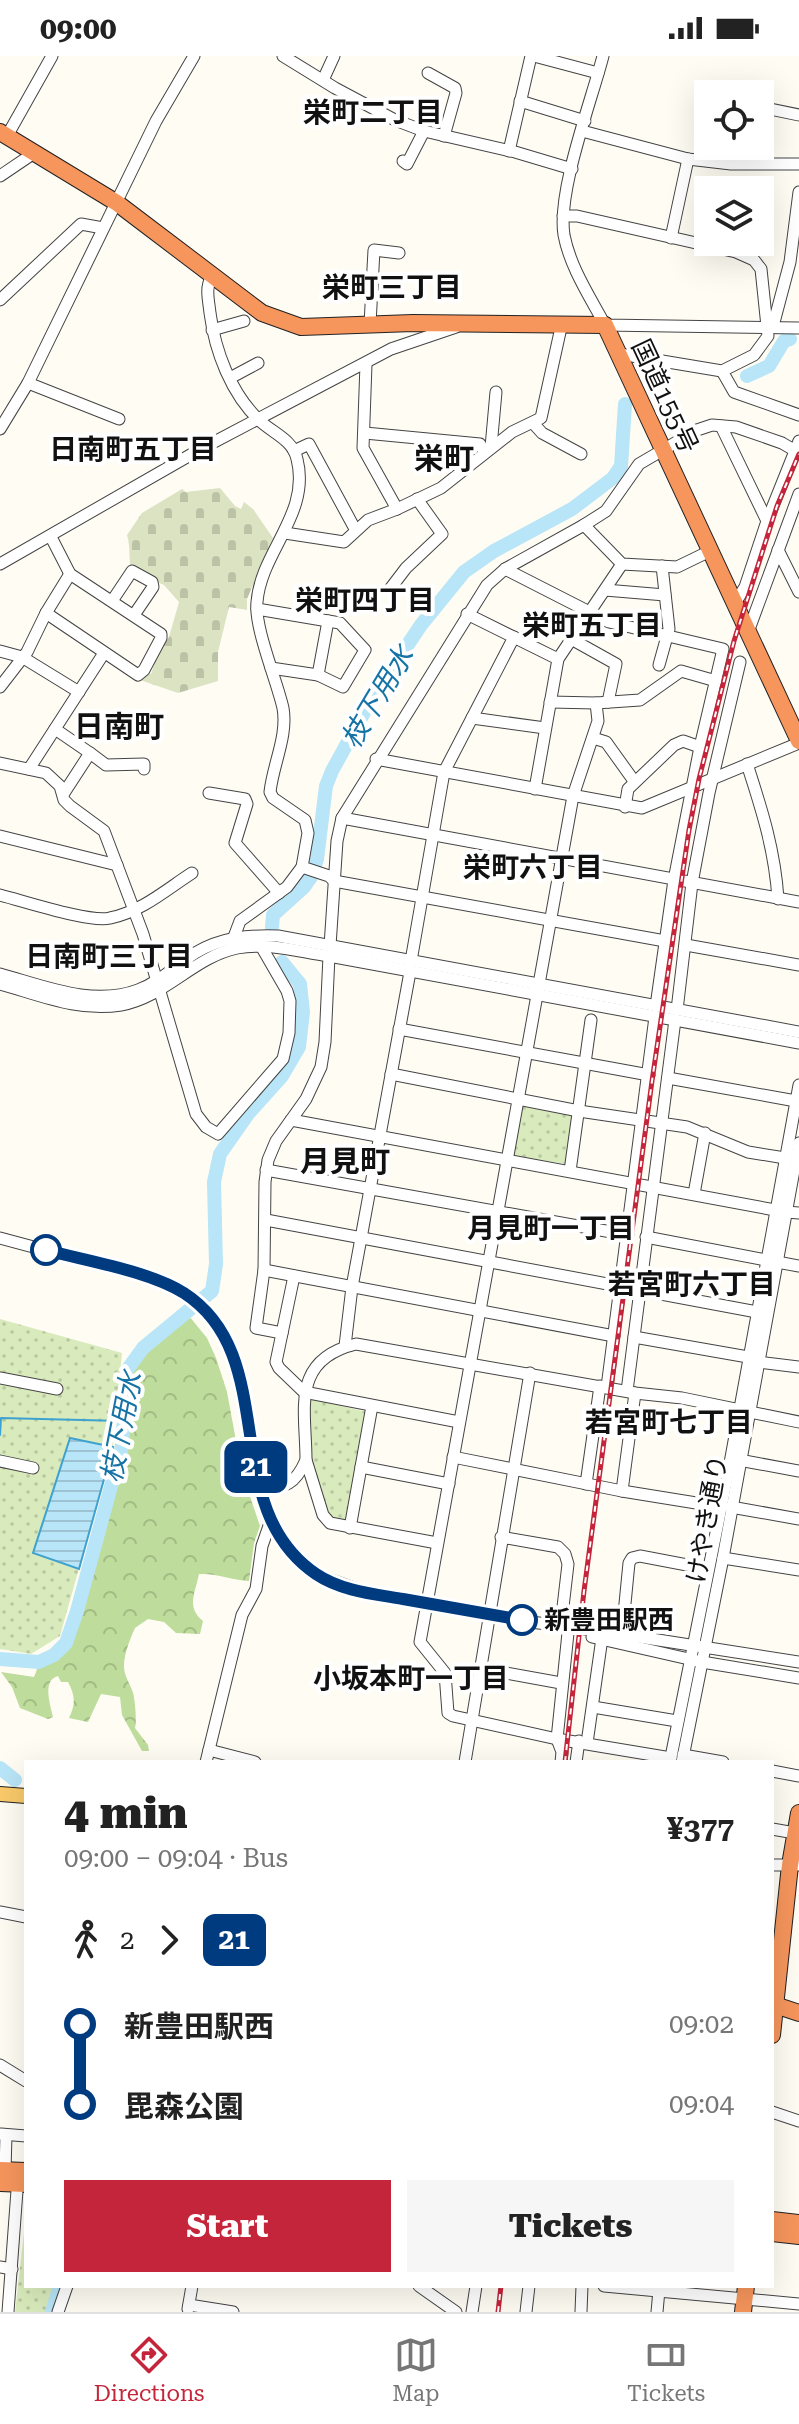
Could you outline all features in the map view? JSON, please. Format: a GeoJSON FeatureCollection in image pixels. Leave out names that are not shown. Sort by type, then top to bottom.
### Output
{"type":"FeatureCollection","features":[{"type":"Feature","properties":{"kind":"highway","name":"国道155号"},"geometry":{"type":"LineString","coordinates":[[4,134],[117,203],[211,278],[262,313],[286,324],[301,327],[405,323],[605,325],[799,742]]}},
{"type":"Feature","properties":{"kind":"highway"},"geometry":{"type":"LineString","coordinates":[[799,1813],[795,1833],[795,1865],[774,2004],[799,2013]]}},
{"type":"Feature","properties":{"kind":"highway"},"geometry":{"type":"LineString","coordinates":[[774,2220],[799,2223]]}},
{"type":"Feature","properties":{"kind":"highway"},"geometry":{"type":"LineString","coordinates":[[774,2233],[799,2236]]}},
{"type":"Feature","properties":{"kind":"main road"},"geometry":{"type":"LineString","coordinates":[[0,1794],[24,1796]]}},
{"type":"Feature","properties":{"kind":"street"},"geometry":{"type":"LineString","coordinates":[[4,134],[52,56]]}},
{"type":"Feature","properties":{"kind":"street"},"geometry":{"type":"LineString","coordinates":[[0,429],[28,383],[156,121],[194,56]]}},
{"type":"Feature","properties":{"kind":"street"},"geometry":{"type":"LineString","coordinates":[[283,56],[371,108],[424,131],[572,169]]}},
{"type":"Feature","properties":{"kind":"street"},"geometry":{"type":"LineString","coordinates":[[323,80],[334,56]]}},
{"type":"Feature","properties":{"kind":"street"},"geometry":{"type":"LineString","coordinates":[[603,56],[572,169],[563,216],[571,259],[605,325],[799,328]]}},
{"type":"Feature","properties":{"kind":"street"},"geometry":{"type":"LineString","coordinates":[[509,151],[528,58],[598,73]]}},
{"type":"Feature","properties":{"kind":"street"},"geometry":{"type":"LineString","coordinates":[[428,73],[455,88],[444,136]]}},
{"type":"Feature","properties":{"kind":"street"},"geometry":{"type":"LineString","coordinates":[[520,101],[584,126],[688,159],[731,164],[799,164]]}},
{"type":"Feature","properties":{"kind":"street"},"geometry":{"type":"LineString","coordinates":[[774,110],[799,115]]}},
{"type":"Feature","properties":{"kind":"street"},"geometry":{"type":"LineString","coordinates":[[403,161],[407,164],[424,131]]}},
{"type":"Feature","properties":{"kind":"street"},"geometry":{"type":"LineString","coordinates":[[0,176],[34,153]]}},
{"type":"Feature","properties":{"kind":"street"},"geometry":{"type":"LineString","coordinates":[[671,238],[688,159]]}},
{"type":"Feature","properties":{"kind":"street"},"geometry":{"type":"LineString","coordinates":[[620,354],[722,371],[760,350],[768,336],[790,262],[799,192]]}},
{"type":"Feature","properties":{"kind":"street"},"geometry":{"type":"LineString","coordinates":[[563,216],[577,216],[736,252],[758,263],[763,276],[770,326]]}},
{"type":"Feature","properties":{"kind":"street"},"geometry":{"type":"LineString","coordinates":[[0,300],[81,224],[103,228]]}},
{"type":"Feature","properties":{"kind":"street"},"geometry":{"type":"LineString","coordinates":[[370,324],[374,250],[399,253]]}},
{"type":"Feature","properties":{"kind":"street"},"geometry":{"type":"LineString","coordinates":[[211,278],[208,283],[212,330],[218,355],[246,404],[259,420],[288,442],[298,463],[297,504],[262,575],[257,609],[283,710],[284,728],[270,792],[273,798],[305,820],[308,833],[305,868],[287,887],[240,921],[234,937]]}},
{"type":"Feature","properties":{"kind":"street"},"geometry":{"type":"LineString","coordinates":[[212,330],[244,321]]}},
{"type":"Feature","properties":{"kind":"street"},"geometry":{"type":"LineString","coordinates":[[391,349],[398,342],[405,323]]}},
{"type":"Feature","properties":{"kind":"street"},"geometry":{"type":"LineString","coordinates":[[0,564],[199,450],[391,349],[468,323]]}},
{"type":"Feature","properties":{"kind":"street"},"geometry":{"type":"LineString","coordinates":[[285,533],[341,543],[368,520],[441,488],[512,432],[541,418],[562,323]]}},
{"type":"Feature","properties":{"kind":"street"},"geometry":{"type":"LineString","coordinates":[[230,378],[258,363]]}},
{"type":"Feature","properties":{"kind":"street"},"geometry":{"type":"LineString","coordinates":[[366,364],[365,452],[397,509]]}},
{"type":"Feature","properties":{"kind":"street"},"geometry":{"type":"LineString","coordinates":[[722,371],[734,392],[799,415]]}},
{"type":"Feature","properties":{"kind":"street"},"geometry":{"type":"LineString","coordinates":[[28,383],[119,419]]}},
{"type":"Feature","properties":{"kind":"street"},"geometry":{"type":"LineString","coordinates":[[488,450],[496,392]]}},
{"type":"Feature","properties":{"kind":"street"},"geometry":{"type":"LineString","coordinates":[[533,423],[542,433],[581,454]]}},
{"type":"Feature","properties":{"kind":"street"},"geometry":{"type":"LineString","coordinates":[[282,1333],[256,1328],[264,1270],[266,1170],[276,1141],[312,1090],[321,1067],[334,881],[342,818],[376,759],[487,585],[505,569],[606,511],[639,464],[697,430],[712,425],[751,431],[798,448],[767,521],[745,587],[735,603]]}},
{"type":"Feature","properties":{"kind":"street"},"geometry":{"type":"LineString","coordinates":[[721,426],[767,521]]}},
{"type":"Feature","properties":{"kind":"street"},"geometry":{"type":"LineString","coordinates":[[365,433],[480,444],[488,450]]}},
{"type":"Feature","properties":{"kind":"street"},"geometry":{"type":"LineString","coordinates":[[294,451],[309,444],[355,529]]}},
{"type":"Feature","properties":{"kind":"street"},"geometry":{"type":"LineString","coordinates":[[748,632],[799,494]]}},
{"type":"Feature","properties":{"kind":"street"},"geometry":{"type":"LineString","coordinates":[[390,589],[406,568],[442,534],[417,499]]}},
{"type":"Feature","properties":{"kind":"street"},"geometry":{"type":"LineString","coordinates":[[584,525],[622,564],[677,567],[710,551]]}},
{"type":"Feature","properties":{"kind":"street"},"geometry":{"type":"LineString","coordinates":[[786,529],[799,532]]}},
{"type":"Feature","properties":{"kind":"street"},"geometry":{"type":"LineString","coordinates":[[46,613],[138,675],[144,670],[161,634],[70,574],[51,537]]}},
{"type":"Feature","properties":{"kind":"street"},"geometry":{"type":"LineString","coordinates":[[778,550],[799,592]]}},
{"type":"Feature","properties":{"kind":"street"},"geometry":{"type":"LineString","coordinates":[[535,789],[558,659],[622,564]]}},
{"type":"Feature","properties":{"kind":"street"},"geometry":{"type":"LineString","coordinates":[[659,665],[669,629],[662,566]]}},
{"type":"Feature","properties":{"kind":"street"},"geometry":{"type":"LineString","coordinates":[[505,569],[609,622],[723,649],[674,880],[614,1336],[586,1484]]}},
{"type":"Feature","properties":{"kind":"street"},"geometry":{"type":"LineString","coordinates":[[112,601],[132,571],[152,582],[153,587],[134,615]]}},
{"type":"Feature","properties":{"kind":"street"},"geometry":{"type":"LineString","coordinates":[[0,687],[22,657],[70,574]]}},
{"type":"Feature","properties":{"kind":"street"},"geometry":{"type":"LineString","coordinates":[[605,590],[665,595]]}},
{"type":"Feature","properties":{"kind":"street"},"geometry":{"type":"LineString","coordinates":[[257,609],[340,623],[365,650],[343,687],[318,675],[271,668]]}},
{"type":"Feature","properties":{"kind":"street"},"geometry":{"type":"LineString","coordinates":[[467,614],[558,659]]}},
{"type":"Feature","properties":{"kind":"street"},"geometry":{"type":"LineString","coordinates":[[318,675],[328,621]]}},
{"type":"Feature","properties":{"kind":"street"},"geometry":{"type":"LineString","coordinates":[[345,1346],[352,1287],[444,772],[514,637]]}},
{"type":"Feature","properties":{"kind":"street"},"geometry":{"type":"LineString","coordinates":[[573,640],[616,664],[573,796],[420,1642],[445,1673],[448,1713],[557,1739],[676,1759]]}},
{"type":"Feature","properties":{"kind":"street"},"geometry":{"type":"LineString","coordinates":[[0,651],[22,657],[79,692]]}},
{"type":"Feature","properties":{"kind":"street"},"geometry":{"type":"LineString","coordinates":[[29,769],[104,653]]}},
{"type":"Feature","properties":{"kind":"street"},"geometry":{"type":"LineString","coordinates":[[622,1491],[634,1337],[692,883],[740,662]]}},
{"type":"Feature","properties":{"kind":"street"},"geometry":{"type":"LineString","coordinates":[[550,702],[640,700],[681,671],[716,681]]}},
{"type":"Feature","properties":{"kind":"street"},"geometry":{"type":"LineString","coordinates":[[472,718],[545,728]]}},
{"type":"Feature","properties":{"kind":"street"},"geometry":{"type":"LineString","coordinates":[[55,729],[106,765],[144,764],[144,769]]}},
{"type":"Feature","properties":{"kind":"street"},"geometry":{"type":"LineString","coordinates":[[593,738],[606,742],[634,781]]}},
{"type":"Feature","properties":{"kind":"street"},"geometry":{"type":"LineString","coordinates":[[625,807],[628,789],[634,781],[674,745],[683,741],[700,747]]}},
{"type":"Feature","properties":{"kind":"street"},"geometry":{"type":"LineString","coordinates":[[376,759],[642,808],[799,742]]}},
{"type":"Feature","properties":{"kind":"street"},"geometry":{"type":"LineString","coordinates":[[90,753],[64,793],[64,800],[104,831],[134,910],[196,1114],[206,1127],[218,1134],[283,1059],[289,1033],[287,991],[261,946]]}},
{"type":"Feature","properties":{"kind":"street"},"geometry":{"type":"LineString","coordinates":[[0,763],[46,773],[64,793]]}},
{"type":"Feature","properties":{"kind":"street"},"geometry":{"type":"LineString","coordinates":[[747,764],[771,841],[778,899]]}},
{"type":"Feature","properties":{"kind":"street"},"geometry":{"type":"LineString","coordinates":[[209,793],[245,799],[247,804],[235,843],[279,893]]}},
{"type":"Feature","properties":{"kind":"street"},"geometry":{"type":"LineString","coordinates":[[342,818],[799,902]]}},
{"type":"Feature","properties":{"kind":"street"},"geometry":{"type":"LineString","coordinates":[[0,836],[117,865]]}},
{"type":"Feature","properties":{"kind":"street"},"geometry":{"type":"LineString","coordinates":[[305,868],[329,876],[334,881],[665,941]]}},
{"type":"Feature","properties":{"kind":"street"},"geometry":{"type":"LineString","coordinates":[[0,895],[109,919],[134,910],[192,873]]}},
{"type":"Feature","properties":{"kind":"street"},"geometry":{"type":"LineString","coordinates":[[0,974],[85,996],[118,995],[157,986],[194,953],[234,937],[278,936],[330,951],[676,1015],[799,1043]]}},
{"type":"Feature","properties":{"kind":"street"},"geometry":{"type":"LineString","coordinates":[[686,945],[799,965]]}},
{"type":"Feature","properties":{"kind":"street"},"geometry":{"type":"LineString","coordinates":[[0,984],[73,1005],[124,1005],[215,956],[239,948],[261,946],[330,951]]}},
{"type":"Feature","properties":{"kind":"street"},"geometry":{"type":"LineString","coordinates":[[676,1015],[799,1032]]}},
{"type":"Feature","properties":{"kind":"street"},"geometry":{"type":"LineString","coordinates":[[570,1171],[591,1020]]}},
{"type":"Feature","properties":{"kind":"street"},"geometry":{"type":"LineString","coordinates":[[399,1029],[649,1075]]}},
{"type":"Feature","properties":{"kind":"street"},"geometry":{"type":"LineString","coordinates":[[391,1074],[642,1123],[661,1123],[705,1133],[748,1152],[793,1160]]}},
{"type":"Feature","properties":{"kind":"street"},"geometry":{"type":"LineString","coordinates":[[668,1078],[796,1101]]}},
{"type":"Feature","properties":{"kind":"street"},"geometry":{"type":"LineString","coordinates":[[793,1160],[799,1085]]}},
{"type":"Feature","properties":{"kind":"street"},"geometry":{"type":"LineString","coordinates":[[291,1120],[799,1213]]}},
{"type":"Feature","properties":{"kind":"street"},"geometry":{"type":"LineString","coordinates":[[694,1194],[705,1133]]}},
{"type":"Feature","properties":{"kind":"street"},"geometry":{"type":"LineString","coordinates":[[753,1360],[757,1312],[799,1143]]}},
{"type":"Feature","properties":{"kind":"street"},"geometry":{"type":"LineString","coordinates":[[266,1170],[628,1235]]}},
{"type":"Feature","properties":{"kind":"street"},"geometry":{"type":"LineString","coordinates":[[266,1220],[757,1312]]}},
{"type":"Feature","properties":{"kind":"street"},"geometry":{"type":"LineString","coordinates":[[646,1237],[799,1266]]}},
{"type":"Feature","properties":{"kind":"street"},"geometry":{"type":"LineString","coordinates":[[0,1238],[164,1282],[197,1303],[228,1342],[236,1363],[260,1490],[270,1523],[290,1553],[317,1575],[358,1591],[564,1628],[697,1660],[799,1678]]}},
{"type":"Feature","properties":{"kind":"street","name":"けやき通り"},"geometry":{"type":"LineString","coordinates":[[676,1759],[697,1660],[708,1569],[739,1460],[743,1411],[772,1261]]}},
{"type":"Feature","properties":{"kind":"street"},"geometry":{"type":"LineString","coordinates":[[264,1270],[614,1336]]}},
{"type":"Feature","properties":{"kind":"street"},"geometry":{"type":"LineString","coordinates":[[294,1276],[276,1362],[304,1392],[459,1422]]}},
{"type":"Feature","properties":{"kind":"street"},"geometry":{"type":"LineString","coordinates":[[634,1337],[799,1367]]}},
{"type":"Feature","properties":{"kind":"street"},"geometry":{"type":"LineString","coordinates":[[437,1543],[350,1528],[330,1523],[323,1515],[306,1460],[304,1392],[321,1362],[345,1346],[365,1344],[631,1392],[682,1398],[799,1422]]}},
{"type":"Feature","properties":{"kind":"street"},"geometry":{"type":"LineString","coordinates":[[465,1760],[530,1373]]}},
{"type":"Feature","properties":{"kind":"street"},"geometry":{"type":"LineString","coordinates":[[0,1378],[57,1389]]}},
{"type":"Feature","properties":{"kind":"street"},"geometry":{"type":"LineString","coordinates":[[350,1528],[372,1406]]}},
{"type":"Feature","properties":{"kind":"street"},"geometry":{"type":"LineString","coordinates":[[726,1507],[743,1411]]}},
{"type":"Feature","properties":{"kind":"street"},"geometry":{"type":"LineString","coordinates":[[453,1457],[622,1491],[799,1519]]}},
{"type":"Feature","properties":{"kind":"street"},"geometry":{"type":"LineString","coordinates":[[260,1490],[290,1484],[306,1460]]}},
{"type":"Feature","properties":{"kind":"street"},"geometry":{"type":"LineString","coordinates":[[739,1460],[799,1471]]}},
{"type":"Feature","properties":{"kind":"street"},"geometry":{"type":"LineString","coordinates":[[0,1461],[33,1468]]}},
{"type":"Feature","properties":{"kind":"street"},"geometry":{"type":"LineString","coordinates":[[361,1467],[449,1484]]}},
{"type":"Feature","properties":{"kind":"street","name":"けやき通り"},"geometry":{"type":"LineString","coordinates":[[699,1646],[723,1558],[726,1507]]}},
{"type":"Feature","properties":{"kind":"street"},"geometry":{"type":"LineString","coordinates":[[239,1760],[208,1756],[242,1615],[256,1589],[265,1533],[270,1523]]}},
{"type":"Feature","properties":{"kind":"street"},"geometry":{"type":"LineString","coordinates":[[501,1537],[558,1547],[565,1554],[568,1564],[557,1739],[561,1760]]}},
{"type":"Feature","properties":{"kind":"street"},"geometry":{"type":"LineString","coordinates":[[622,1634],[632,1558],[640,1556],[708,1569]]}},
{"type":"Feature","properties":{"kind":"street"},"geometry":{"type":"LineString","coordinates":[[723,1558],[799,1570]]}},
{"type":"Feature","properties":{"kind":"street"},"geometry":{"type":"LineString","coordinates":[[592,1634],[622,1634],[799,1662]]}},
{"type":"Feature","properties":{"kind":"street"},"geometry":{"type":"LineString","coordinates":[[577,1760],[593,1707],[592,1634]]}},
{"type":"Feature","properties":{"kind":"street","name":"けやき通り"},"geometry":{"type":"LineString","coordinates":[[676,1759],[677,1721],[697,1660]]}},
{"type":"Feature","properties":{"kind":"street"},"geometry":{"type":"LineString","coordinates":[[479,1668],[561,1683]]}},
{"type":"Feature","properties":{"kind":"street"},"geometry":{"type":"LineString","coordinates":[[593,1707],[677,1721]]}},
{"type":"Feature","properties":{"kind":"street"},"geometry":{"type":"LineString","coordinates":[[774,1771],[799,1776]]}},
{"type":"Feature","properties":{"kind":"street"},"geometry":{"type":"LineString","coordinates":[[774,1829],[795,1833]]}},
{"type":"Feature","properties":{"kind":"street"},"geometry":{"type":"LineString","coordinates":[[774,1865],[795,1865]]}},
{"type":"Feature","properties":{"kind":"street"},"geometry":{"type":"LineString","coordinates":[[0,1912],[24,1917]]}},
{"type":"Feature","properties":{"kind":"street"},"geometry":{"type":"LineString","coordinates":[[0,2065],[24,2080]]}},
{"type":"Feature","properties":{"kind":"street"},"geometry":{"type":"LineString","coordinates":[[774,2113],[799,2121]]}},
{"type":"Feature","properties":{"kind":"street"},"geometry":{"type":"LineString","coordinates":[[8,2312],[6,2268],[13,2176],[3,2134],[24,2136]]}},
{"type":"Feature","properties":{"kind":"street"},"geometry":{"type":"LineString","coordinates":[[58,2312],[66,2288]]}},
{"type":"Feature","properties":{"kind":"street"},"geometry":{"type":"LineString","coordinates":[[192,2288],[188,2309],[233,2312]]}},
{"type":"Feature","properties":{"kind":"street"},"geometry":{"type":"LineString","coordinates":[[422,2288],[456,2312]]}},
{"type":"Feature","properties":{"kind":"street"},"geometry":{"type":"LineString","coordinates":[[472,2312],[476,2288]]}},
{"type":"Feature","properties":{"kind":"street"},"geometry":{"type":"LineString","coordinates":[[526,2312],[529,2288]]}},
{"type":"Feature","properties":{"kind":"street"},"geometry":{"type":"LineString","coordinates":[[581,2312],[582,2288]]}},
{"type":"Feature","properties":{"kind":"street"},"geometry":{"type":"LineString","coordinates":[[632,2288],[799,2304]]}},
{"type":"Feature","properties":{"kind":"street"},"geometry":{"type":"LineString","coordinates":[[657,2312],[659,2290]]}},
{"type":"Feature","properties":{"kind":"green space"},"geometry":{"type":"Polygon","coordinates":[[[220,488],[235,506],[241,509],[244,502],[253,509],[273,538],[247,599],[247,610],[229,607],[218,652],[218,681],[178,693],[140,680],[146,672],[151,674],[158,653],[169,637],[179,602],[164,585],[132,571],[127,535],[142,513],[182,489],[186,492],[220,488]]]}},
{"type":"Feature","properties":{"kind":"green space"},"geometry":{"type":"Polygon","coordinates":[[[521,1104],[576,1112],[568,1164],[516,1157],[513,1153],[521,1104]]]}},
{"type":"Feature","properties":{"kind":"green space"},"geometry":{"type":"Polygon","coordinates":[[[189,1316],[207,1338],[216,1358],[227,1392],[242,1473],[260,1526],[254,1543],[249,1581],[199,1574],[193,1605],[203,1621],[200,1634],[176,1633],[164,1622],[148,1619],[135,1628],[124,1666],[134,1698],[135,1728],[148,1745],[149,1751],[142,1751],[122,1715],[120,1697],[101,1694],[88,1722],[69,1718],[74,1704],[73,1695],[68,1682],[61,1682],[58,1676],[50,1682],[49,1699],[53,1717],[48,1719],[20,1708],[12,1687],[1,1672],[34,1677],[38,1667],[56,1657],[70,1643],[127,1448],[132,1371],[146,1351],[189,1316]]]}},
{"type":"Feature","properties":{"kind":"green space"},"geometry":{"type":"Polygon","coordinates":[[[0,1319],[122,1353],[113,1447],[60,1636],[31,1654],[0,1649],[0,1319]]]}},
{"type":"Feature","properties":{"kind":"green space"},"geometry":{"type":"Polygon","coordinates":[[[312,1399],[367,1412],[347,1522],[332,1518],[320,1494],[309,1429],[307,1401],[312,1399]]]}},
{"type":"Feature","properties":{"kind":"green space"},"geometry":{"type":"Polygon","coordinates":[[[24,2233],[24,2288],[56,2288],[48,2312],[15,2312],[24,2233]]]}},
{"type":"Feature","properties":{"kind":"water"},"geometry":{"type":"Polygon","coordinates":[[[70,1438],[113,1447],[79,1569],[33,1553],[70,1438]]]}},
{"type":"Feature","properties":{"kind":"waterway","name":"枝下用水"},"geometry":{"type":"LineString","coordinates":[[747,376],[769,366],[784,341],[790,339]]}},
{"type":"Feature","properties":{"kind":"waterway","name":"枝下用水"},"geometry":{"type":"LineString","coordinates":[[272,927],[273,915],[311,877],[317,859],[326,786],[332,771],[372,698],[421,625],[464,572],[494,551],[572,509],[613,478],[621,466],[625,404]]}},
{"type":"Feature","properties":{"kind":"waterway","name":"枝下用水"},"geometry":{"type":"LineString","coordinates":[[0,1659],[39,1662],[54,1655],[66,1643],[122,1446],[127,1370],[143,1348],[212,1291],[216,1264],[214,1182],[220,1154],[248,1114],[282,1076],[299,1047],[303,1012],[300,984],[282,962]]}},
{"type":"Feature","properties":{"kind":"waterway"},"geometry":{"type":"LineString","coordinates":[[0,1435],[1,1418],[122,1421]]}},
{"type":"Feature","properties":{"kind":"waterway","name":"枝下用水"},"geometry":{"type":"LineString","coordinates":[[0,1768],[15,1780]]}},
{"type":"Feature","properties":{"kind":"waterway","name":"枝下用水"},"geometry":{"type":"LineString","coordinates":[[52,2312],[59,2288]]}},
{"type":"Feature","properties":{"kind":"railway"},"geometry":{"type":"LineString","coordinates":[[565,1760],[584,1591],[689,830],[734,641],[777,506],[799,454]]}},
{"type":"Feature","properties":{"kind":"railway"},"geometry":{"type":"LineString","coordinates":[[498,2312],[501,2288]]}},
{"type":"Feature","properties":{"kind":"bus line","name":"21"},"geometry":{"type":"LineString","coordinates":[[46,1250],[164,1282],[206,1310],[228,1342],[236,1363],[257,1475],[270,1523],[290,1553],[317,1575],[358,1591],[522,1620]]}},
{"type":"Feature","properties":{"kind":"place","name":"新豊田駅西"},"geometry":{"type":"Point","coordinates":[522,1620]}},
{"type":"Feature","properties":{"kind":"district","name":"栄町二丁目"},"geometry":{"type":"Point","coordinates":[373,112]}},
{"type":"Feature","properties":{"kind":"district","name":"栄町三丁目"},"geometry":{"type":"Point","coordinates":[392,287]}},
{"type":"Feature","properties":{"kind":"district","name":"日南町五丁目"},"geometry":{"type":"Point","coordinates":[133,449]}},
{"type":"Feature","properties":{"kind":"district","name":"栄町"},"geometry":{"type":"Point","coordinates":[444,459]}},
{"type":"Feature","properties":{"kind":"district","name":"栄町四丁目"},"geometry":{"type":"Point","coordinates":[365,600]}},
{"type":"Feature","properties":{"kind":"district","name":"栄町五丁目"},"geometry":{"type":"Point","coordinates":[592,625]}},
{"type":"Feature","properties":{"kind":"district","name":"日南町"},"geometry":{"type":"Point","coordinates":[119,727]}},
{"type":"Feature","properties":{"kind":"district","name":"栄町六丁目"},"geometry":{"type":"Point","coordinates":[533,867]}},
{"type":"Feature","properties":{"kind":"district","name":"日南町三丁目"},"geometry":{"type":"Point","coordinates":[109,956]}},
{"type":"Feature","properties":{"kind":"district","name":"月見町"},"geometry":{"type":"Point","coordinates":[345,1162]}},
{"type":"Feature","properties":{"kind":"district","name":"月見町一丁目"},"geometry":{"type":"Point","coordinates":[551,1228]}},
{"type":"Feature","properties":{"kind":"district","name":"若宮町六丁目"},"geometry":{"type":"Point","coordinates":[692,1284]}},
{"type":"Feature","properties":{"kind":"district","name":"若宮町七丁目"},"geometry":{"type":"Point","coordinates":[669,1422]}},
{"type":"Feature","properties":{"kind":"district","name":"小坂本町一丁目"},"geometry":{"type":"Point","coordinates":[411,1678]}}]}
